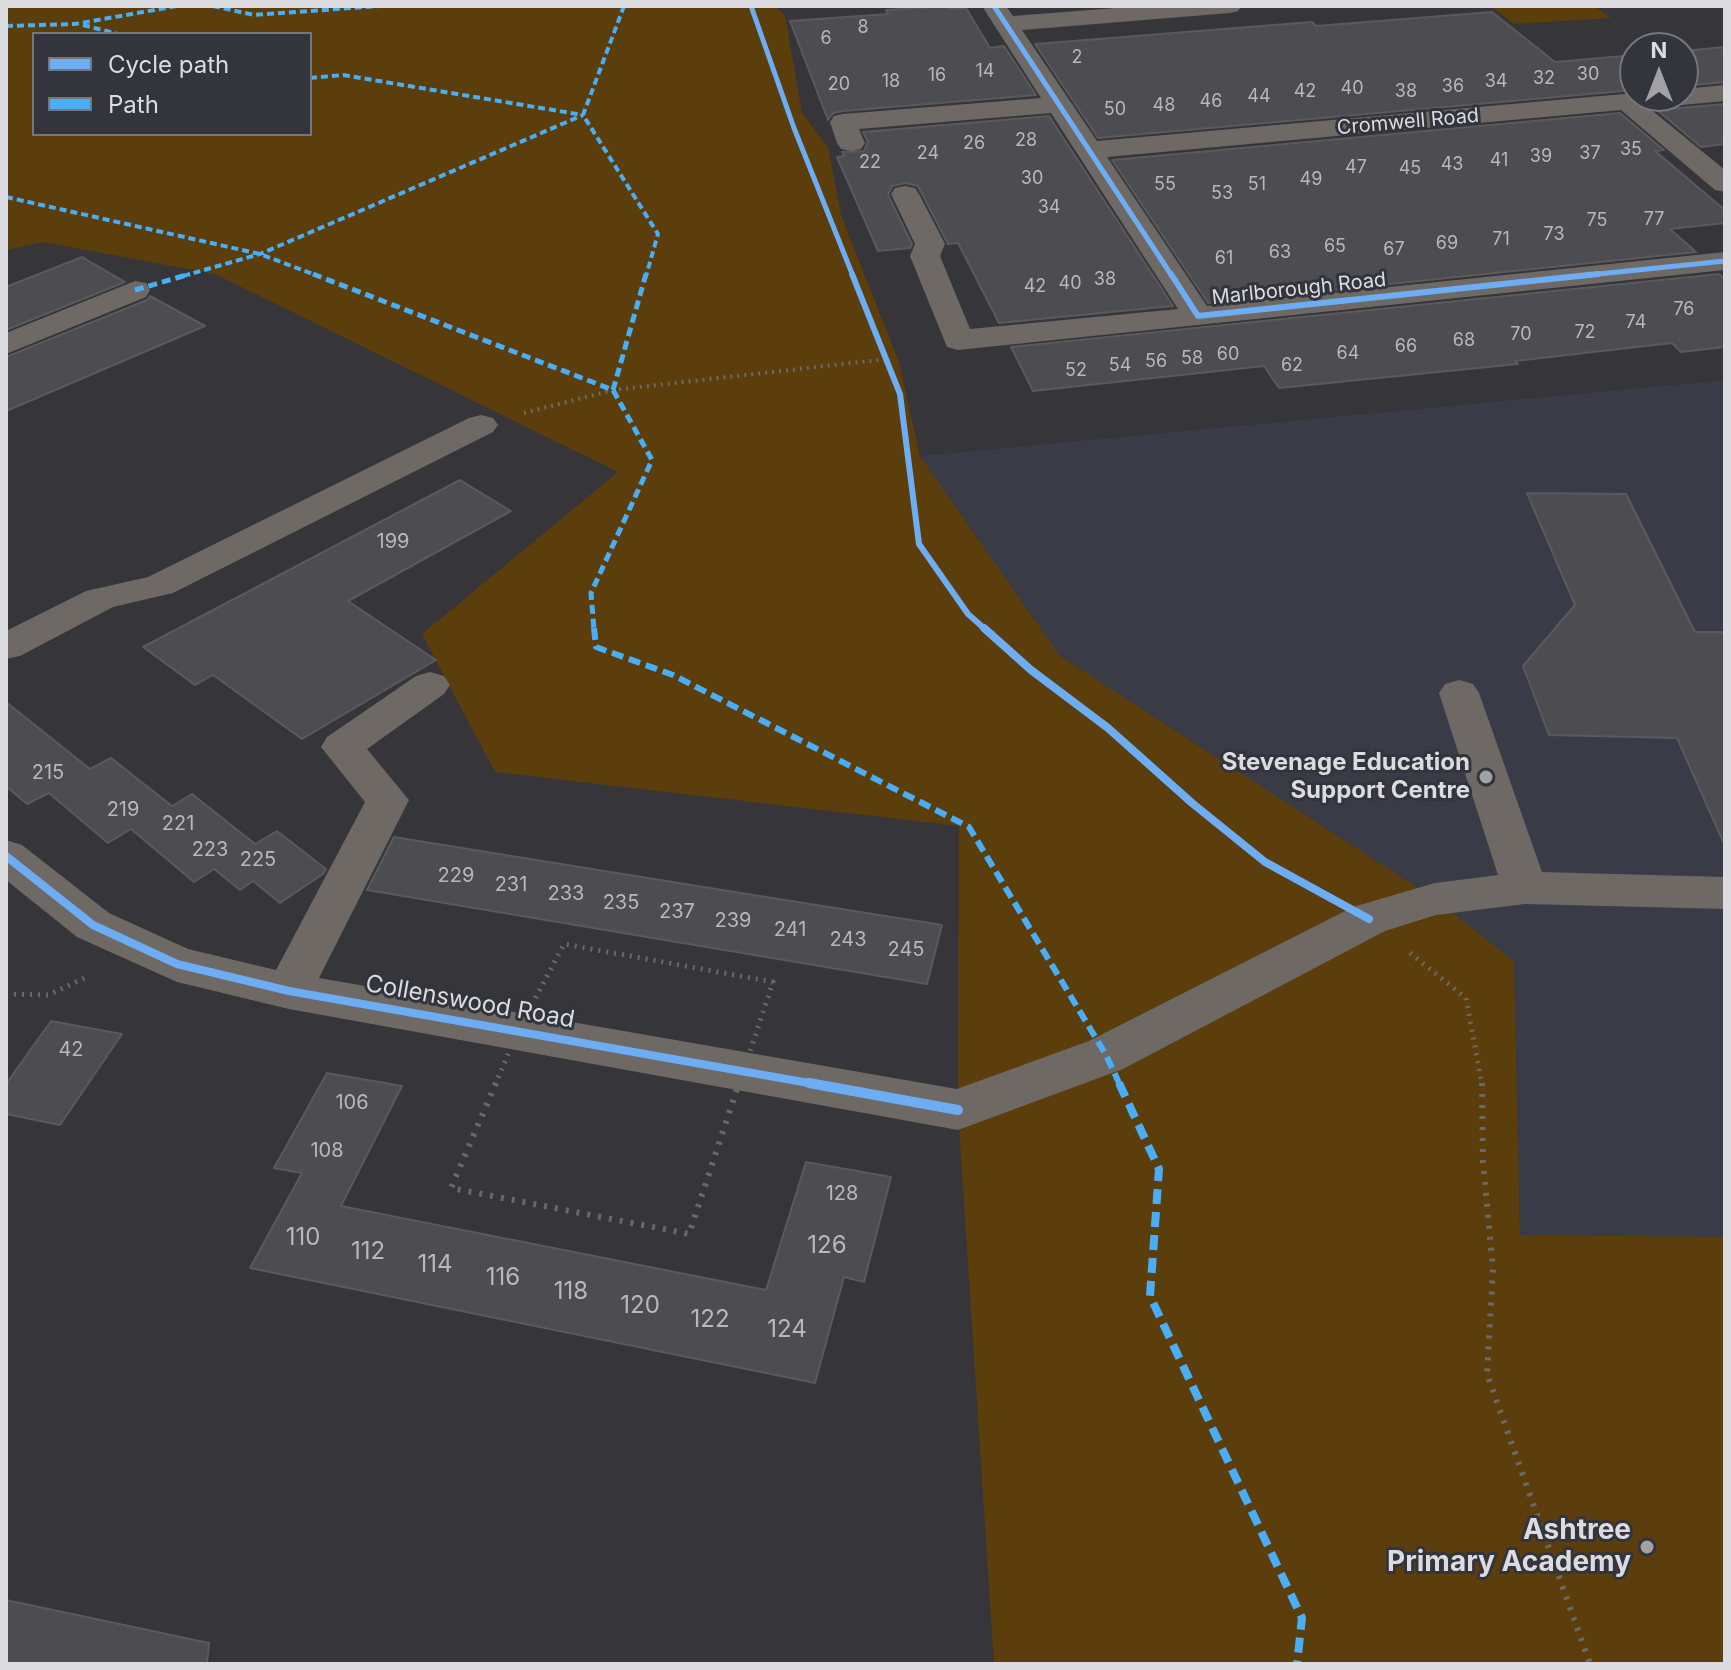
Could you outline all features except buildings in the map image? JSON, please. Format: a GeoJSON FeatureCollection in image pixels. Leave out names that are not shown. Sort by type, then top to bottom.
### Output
{"type":"FeatureCollection","features":[{"type":"Feature","properties":{"kind":"street"},"geometry":{"type":"LineString","coordinates":[[1000,15],[1230,6]]}},
{"type":"Feature","properties":{"kind":"street","name":"Marlborough Road"},"geometry":{"type":"LineString","coordinates":[[1000,15],[1198,316]]}},
{"type":"Feature","properties":{"kind":"street","name":"Cromwell Road"},"geometry":{"type":"LineString","coordinates":[[1699,96],[1725,93]]}},
{"type":"Feature","properties":{"kind":"street"},"geometry":{"type":"LineString","coordinates":[[851,143],[843,122],[1059,104]]}},
{"type":"Feature","properties":{"kind":"street","name":"Cromwell Road"},"geometry":{"type":"LineString","coordinates":[[1090,150],[1619,104]]}},
{"type":"Feature","properties":{"kind":"street"},"geometry":{"type":"LineString","coordinates":[[1639,112],[1725,184]]}},
{"type":"Feature","properties":{"kind":"street"},"geometry":{"type":"LineString","coordinates":[[905,194],[930,244],[925,256],[958,340]]}},
{"type":"Feature","properties":{"kind":"street","name":"Marlborough Road"},"geometry":{"type":"LineString","coordinates":[[958,340],[1725,261]]}},
{"type":"Feature","properties":{"kind":"street"},"geometry":{"type":"LineString","coordinates":[[6,344],[135,290]]}},
{"type":"Feature","properties":{"kind":"street"},"geometry":{"type":"LineString","coordinates":[[6,647],[100,599],[160,585],[481,425]]}},
{"type":"Feature","properties":{"kind":"street"},"geometry":{"type":"LineString","coordinates":[[289,991],[387,800],[342,747],[430,685]]}},
{"type":"Feature","properties":{"kind":"street"},"geometry":{"type":"LineString","coordinates":[[1459,693],[1525,888]]}},
{"type":"Feature","properties":{"kind":"street","name":"Collenswood Road"},"geometry":{"type":"LineString","coordinates":[[11,868],[93,925],[177,964],[289,991],[958,1110],[1106,1055],[1369,919]]}},
{"type":"Feature","properties":{"kind":"street"},"geometry":{"type":"LineString","coordinates":[[1369,919],[1435,899],[1525,888],[1725,893]]}},
{"type":"Feature","properties":{"kind":"path"},"geometry":{"type":"LineString","coordinates":[[481,425],[613,390],[924,355],[958,340]]}},
{"type":"Feature","properties":{"kind":"path"},"geometry":{"type":"LineString","coordinates":[[881,345],[891,371]]}},
{"type":"Feature","properties":{"kind":"path"},"geometry":{"type":"LineString","coordinates":[[1369,919],[1466,998],[1482,1072],[1483,1162],[1493,1269],[1487,1374],[1590,1664]]}},
{"type":"Feature","properties":{"kind":"path"},"geometry":{"type":"LineString","coordinates":[[6,994],[48,995],[142,950]]}},
{"type":"Feature","properties":{"kind":"shaded area"},"geometry":{"type":"Polygon","coordinates":[[[6,6],[774,6],[785,15],[802,113],[828,147],[841,215],[899,362],[920,456],[1060,656],[1435,899],[1514,961],[1520,1235],[1725,1237],[1725,1664],[994,1664],[958,1110],[959,826],[495,772],[422,634],[618,472],[215,274],[43,242],[6,250],[6,6]]]}},
{"type":"Feature","properties":{"kind":"shaded area"},"geometry":{"type":"Polygon","coordinates":[[[1491,6],[1594,6],[1611,18],[1514,24],[1491,6]]]}},
{"type":"Feature","properties":{"kind":"shaded area","name":"Stevenage Education Support Centre"},"geometry":{"type":"Polygon","coordinates":[[[1725,380],[1725,1664],[1525,1431],[1514,961],[1435,899],[1060,656],[920,456],[1725,380]]]}},
{"type":"Feature","properties":{"kind":"marked path"},"geometry":{"type":"LineString","coordinates":[[6,26],[75,24],[177,6]]}},
{"type":"Feature","properties":{"kind":"marked path"},"geometry":{"type":"LineString","coordinates":[[213,6],[254,15],[380,6]]}},
{"type":"Feature","properties":{"kind":"marked path"},"geometry":{"type":"LineString","coordinates":[[613,390],[658,234],[583,115],[624,6]]}},
{"type":"Feature","properties":{"kind":"marked path"},"geometry":{"type":"LineString","coordinates":[[83,25],[110,32]]}},
{"type":"Feature","properties":{"kind":"marked path"},"geometry":{"type":"LineString","coordinates":[[312,78],[343,75],[583,115]]}},
{"type":"Feature","properties":{"kind":"marked path"},"geometry":{"type":"LineString","coordinates":[[135,290],[260,254],[583,115]]}},
{"type":"Feature","properties":{"kind":"marked path"},"geometry":{"type":"LineString","coordinates":[[6,197],[260,254],[613,390],[652,460],[591,593],[596,647],[673,675],[969,827],[1106,1055],[1159,1169],[1150,1296],[1302,1618],[1297,1664]]}},
{"type":"Feature","properties":{"kind":"cycle path"},"geometry":{"type":"LineString","coordinates":[[751,6],[794,128],[900,394],[919,544],[968,614],[1031,670],[1108,728],[1192,803],[1265,862],[1369,919]]}},
{"type":"Feature","properties":{"kind":"cycle path"},"geometry":{"type":"LineString","coordinates":[[994,6],[1198,316],[1725,261]]}},
{"type":"Feature","properties":{"kind":"cycle path"},"geometry":{"type":"LineString","coordinates":[[6,856],[93,925],[177,964],[289,991],[958,1110]]}},
{"type":"Feature","properties":{"kind":"place","name":"Stevenage Education Support Centre"},"geometry":{"type":"Point","coordinates":[1486,777]}},
{"type":"Feature","properties":{"kind":"place","name":"Ashtree Primary Academy"},"geometry":{"type":"Point","coordinates":[1647,1547]}}]}
